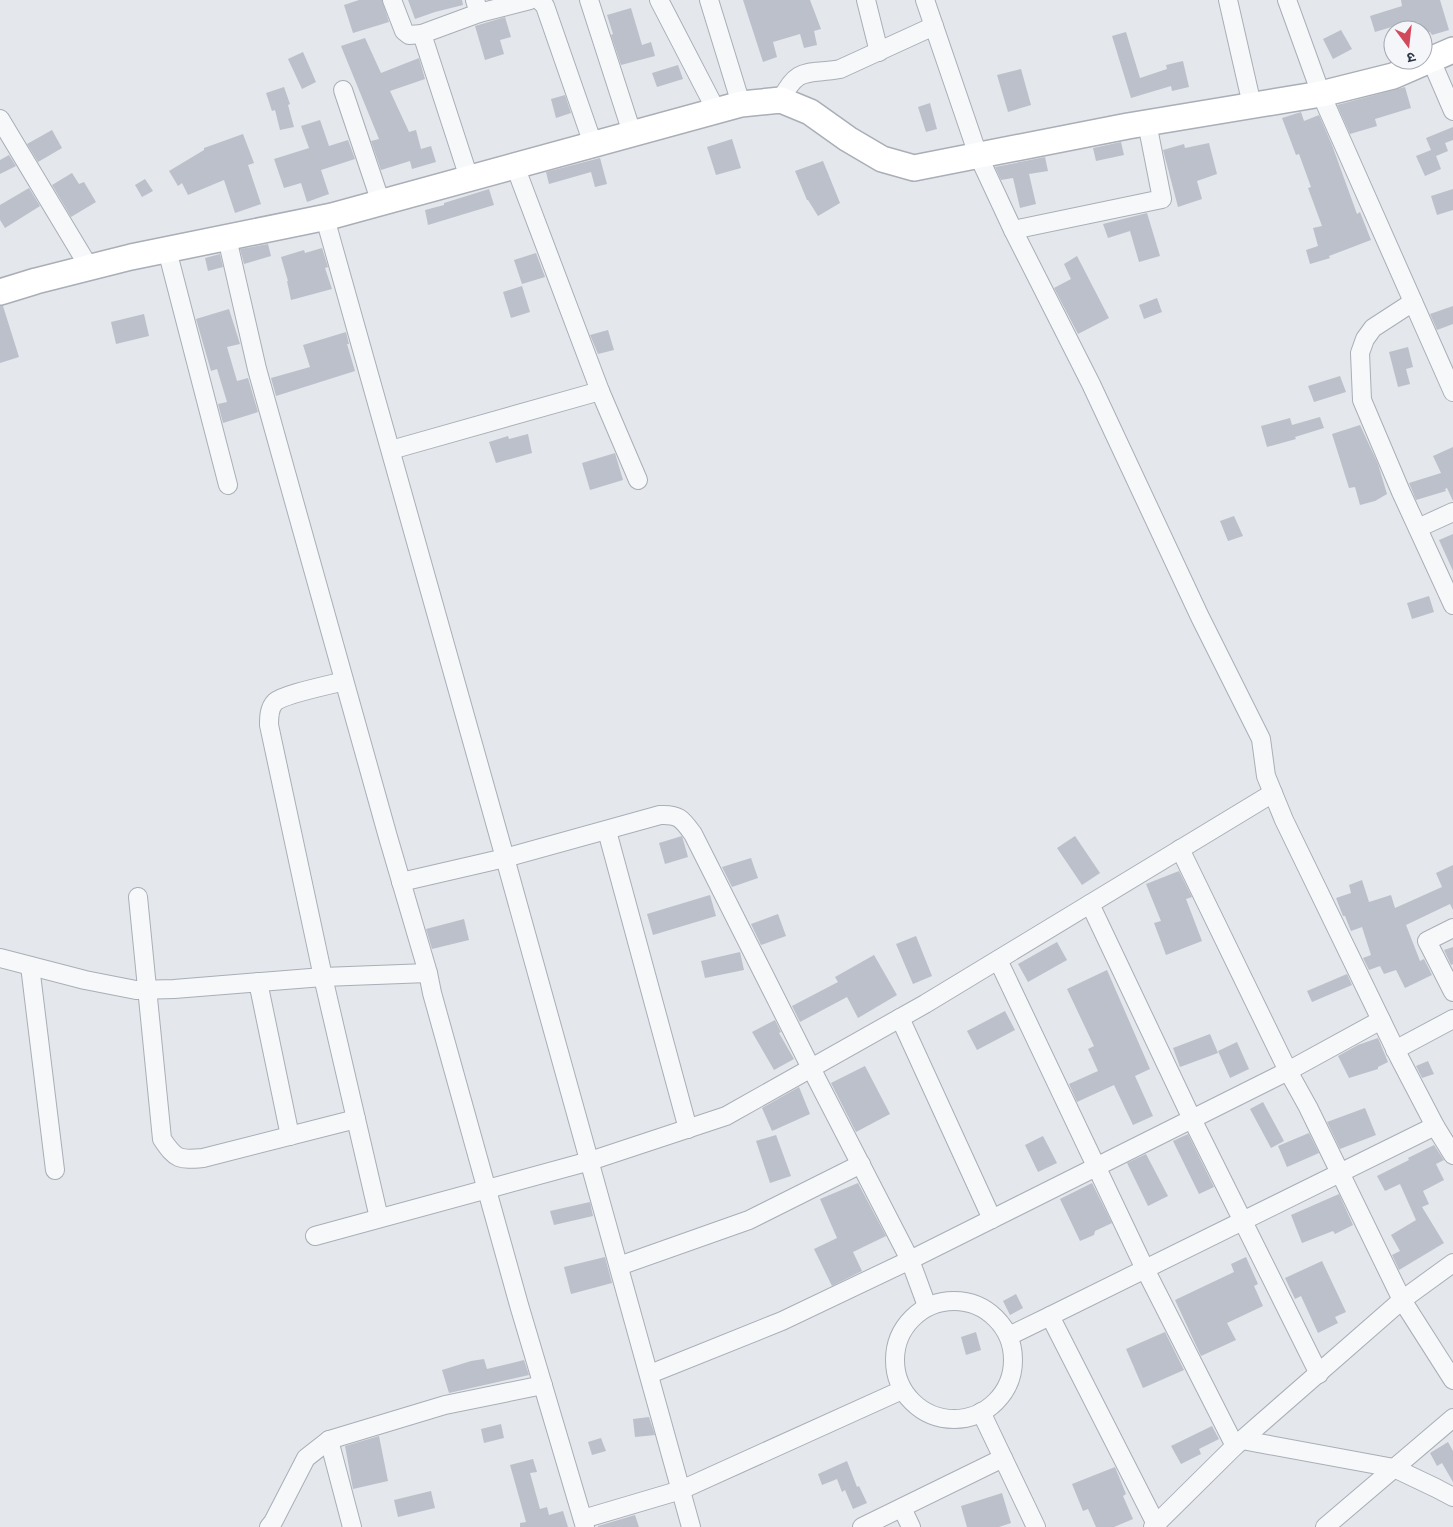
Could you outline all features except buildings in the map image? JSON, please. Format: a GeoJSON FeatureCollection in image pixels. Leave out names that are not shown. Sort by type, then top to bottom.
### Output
{"type":"FeatureCollection","features":[{"type":"Feature","properties":{"kind":"street"},"geometry":{"type":"LineString","coordinates":[[392,0],[404,31],[409,35],[422,34],[477,7],[530,0]]}},
{"type":"Feature","properties":{"kind":"street"},"geometry":{"type":"LineString","coordinates":[[539,0],[544,6],[592,144]]}},
{"type":"Feature","properties":{"kind":"street"},"geometry":{"type":"LineString","coordinates":[[590,0],[632,133]]}},
{"type":"Feature","properties":{"kind":"street"},"geometry":{"type":"LineString","coordinates":[[659,0],[716,110]]}},
{"type":"Feature","properties":{"kind":"street"},"geometry":{"type":"LineString","coordinates":[[709,0],[741,104]]}},
{"type":"Feature","properties":{"kind":"street"},"geometry":{"type":"LineString","coordinates":[[866,0],[879,52]]}},
{"type":"Feature","properties":{"kind":"street"},"geometry":{"type":"LineString","coordinates":[[925,0],[978,155],[1013,230],[1091,384],[1200,617],[1262,739],[1266,776],[1284,820],[1395,1050],[1435,1126],[1453,1155]]}},
{"type":"Feature","properties":{"kind":"street"},"geometry":{"type":"LineString","coordinates":[[1228,0],[1252,105]]}},
{"type":"Feature","properties":{"kind":"street"},"geometry":{"type":"LineString","coordinates":[[1287,0],[1321,94],[1453,392]]}},
{"type":"Feature","properties":{"kind":"street"},"geometry":{"type":"LineString","coordinates":[[781,100],[788,86],[795,78],[806,72],[840,69],[934,26]]}},
{"type":"Feature","properties":{"kind":"street"},"geometry":{"type":"LineString","coordinates":[[422,34],[469,178]]}},
{"type":"Feature","properties":{"kind":"street"},"geometry":{"type":"LineString","coordinates":[[0,292],[88,267],[325,218],[741,104],[781,100],[810,112],[882,159],[914,168],[1147,123],[1321,94],[1393,76],[1442,55],[1453,111]]}},
{"type":"Feature","properties":{"kind":"street"},"geometry":{"type":"LineString","coordinates":[[343,90],[381,203]]}},
{"type":"Feature","properties":{"kind":"street"},"geometry":{"type":"LineString","coordinates":[[0,119],[88,267]]}},
{"type":"Feature","properties":{"kind":"street"},"geometry":{"type":"LineString","coordinates":[[1013,230],[1162,199],[1147,123]]}},
{"type":"Feature","properties":{"kind":"street"},"geometry":{"type":"LineString","coordinates":[[515,166],[600,390],[638,480]]}},
{"type":"Feature","properties":{"kind":"street"},"geometry":{"type":"LineString","coordinates":[[325,218],[650,1374],[691,1527]]}},
{"type":"Feature","properties":{"kind":"street"},"geometry":{"type":"LineString","coordinates":[[227,238],[257,370],[487,1188],[584,1523],[681,1490],[902,1390]]}},
{"type":"Feature","properties":{"kind":"street"},"geometry":{"type":"LineString","coordinates":[[167,250],[228,485]]}},
{"type":"Feature","properties":{"kind":"street"},"geometry":{"type":"LineString","coordinates":[[1413,302],[1373,328],[1365,339],[1360,353],[1362,400],[1453,605]]}},
{"type":"Feature","properties":{"kind":"street"},"geometry":{"type":"LineString","coordinates":[[391,450],[600,390]]}},
{"type":"Feature","properties":{"kind":"street"},"geometry":{"type":"LineString","coordinates":[[1418,528],[1453,512]]}},
{"type":"Feature","properties":{"kind":"street"},"geometry":{"type":"LineString","coordinates":[[344,681],[284,697],[274,702],[270,711],[269,725],[323,977],[379,1218]]}},
{"type":"Feature","properties":{"kind":"street"},"geometry":{"type":"LineString","coordinates":[[315,1236],[590,1161],[726,1116],[900,1018],[1273,793]]}},
{"type":"Feature","properties":{"kind":"street"},"geometry":{"type":"LineString","coordinates":[[401,882],[505,858],[660,815],[671,815],[683,820],[693,834],[910,1260],[926,1306]]}},
{"type":"Feature","properties":{"kind":"street"},"geometry":{"type":"LineString","coordinates":[[607,830],[688,1129]]}},
{"type":"Feature","properties":{"kind":"street"},"geometry":{"type":"LineString","coordinates":[[1180,849],[1402,1300],[1453,1380]]}},
{"type":"Feature","properties":{"kind":"street"},"geometry":{"type":"LineString","coordinates":[[138,898],[162,1139],[172,1154],[184,1160],[203,1158],[356,1119]]}},
{"type":"Feature","properties":{"kind":"street"},"geometry":{"type":"LineString","coordinates":[[1090,904],[1192,1119],[1318,1374]]}},
{"type":"Feature","properties":{"kind":"street"},"geometry":{"type":"LineString","coordinates":[[1453,928],[1427,941],[1453,992]]}},
{"type":"Feature","properties":{"kind":"street"},"geometry":{"type":"LineString","coordinates":[[0,958],[85,980],[136,990],[174,989],[323,977],[428,973]]}},
{"type":"Feature","properties":{"kind":"street"},"geometry":{"type":"LineString","coordinates":[[998,960],[1145,1269],[1238,1443]]}},
{"type":"Feature","properties":{"kind":"street"},"geometry":{"type":"LineString","coordinates":[[30,966],[54,1170]]}},
{"type":"Feature","properties":{"kind":"street"},"geometry":{"type":"LineString","coordinates":[[258,982],[290,1136]]}},
{"type":"Feature","properties":{"kind":"street"},"geometry":{"type":"LineString","coordinates":[[900,1018],[992,1219]]}},
{"type":"Feature","properties":{"kind":"street"},"geometry":{"type":"LineString","coordinates":[[1395,1050],[1453,1019]]}},
{"type":"Feature","properties":{"kind":"street"},"geometry":{"type":"LineString","coordinates":[[650,1374],[782,1321],[910,1260],[1288,1071],[1381,1020]]}},
{"type":"Feature","properties":{"kind":"street"},"geometry":{"type":"LineString","coordinates":[[1009,1336],[1435,1126]]}},
{"type":"Feature","properties":{"kind":"street"},"geometry":{"type":"LineString","coordinates":[[619,1266],[749,1220],[860,1164]]}},
{"type":"Feature","properties":{"kind":"street"},"geometry":{"type":"LineString","coordinates":[[1050,1316],[1155,1526],[1238,1443],[1402,1300],[1453,1263]]}},
{"type":"Feature","properties":{"kind":"street"},"geometry":{"type":"LineString","coordinates":[[947,1300],[966,1301],[984,1308],[999,1320],[1009,1336],[1014,1354],[1012,1373],[1005,1391],[992,1406],[974,1416],[954,1419],[933,1416],[916,1406],[902,1390],[895,1371],[895,1350],[901,1331],[913,1316],[926,1306],[947,1300]]}},
{"type":"Feature","properties":{"kind":"street"},"geometry":{"type":"LineString","coordinates":[[268,1527],[273,1522],[306,1458],[329,1440],[445,1405],[543,1384]]}},
{"type":"Feature","properties":{"kind":"street"},"geometry":{"type":"LineString","coordinates":[[981,1412],[1036,1527]]}},
{"type":"Feature","properties":{"kind":"street"},"geometry":{"type":"LineString","coordinates":[[1325,1527],[1453,1418]]}},
{"type":"Feature","properties":{"kind":"street"},"geometry":{"type":"LineString","coordinates":[[329,1440],[352,1527]]}},
{"type":"Feature","properties":{"kind":"street"},"geometry":{"type":"LineString","coordinates":[[1238,1443],[1394,1468],[1453,1497]]}},
{"type":"Feature","properties":{"kind":"street"},"geometry":{"type":"LineString","coordinates":[[862,1527],[1003,1458]]}},
{"type":"Feature","properties":{"kind":"street"},"geometry":{"type":"LineString","coordinates":[[902,1508],[911,1527]]}}]}
